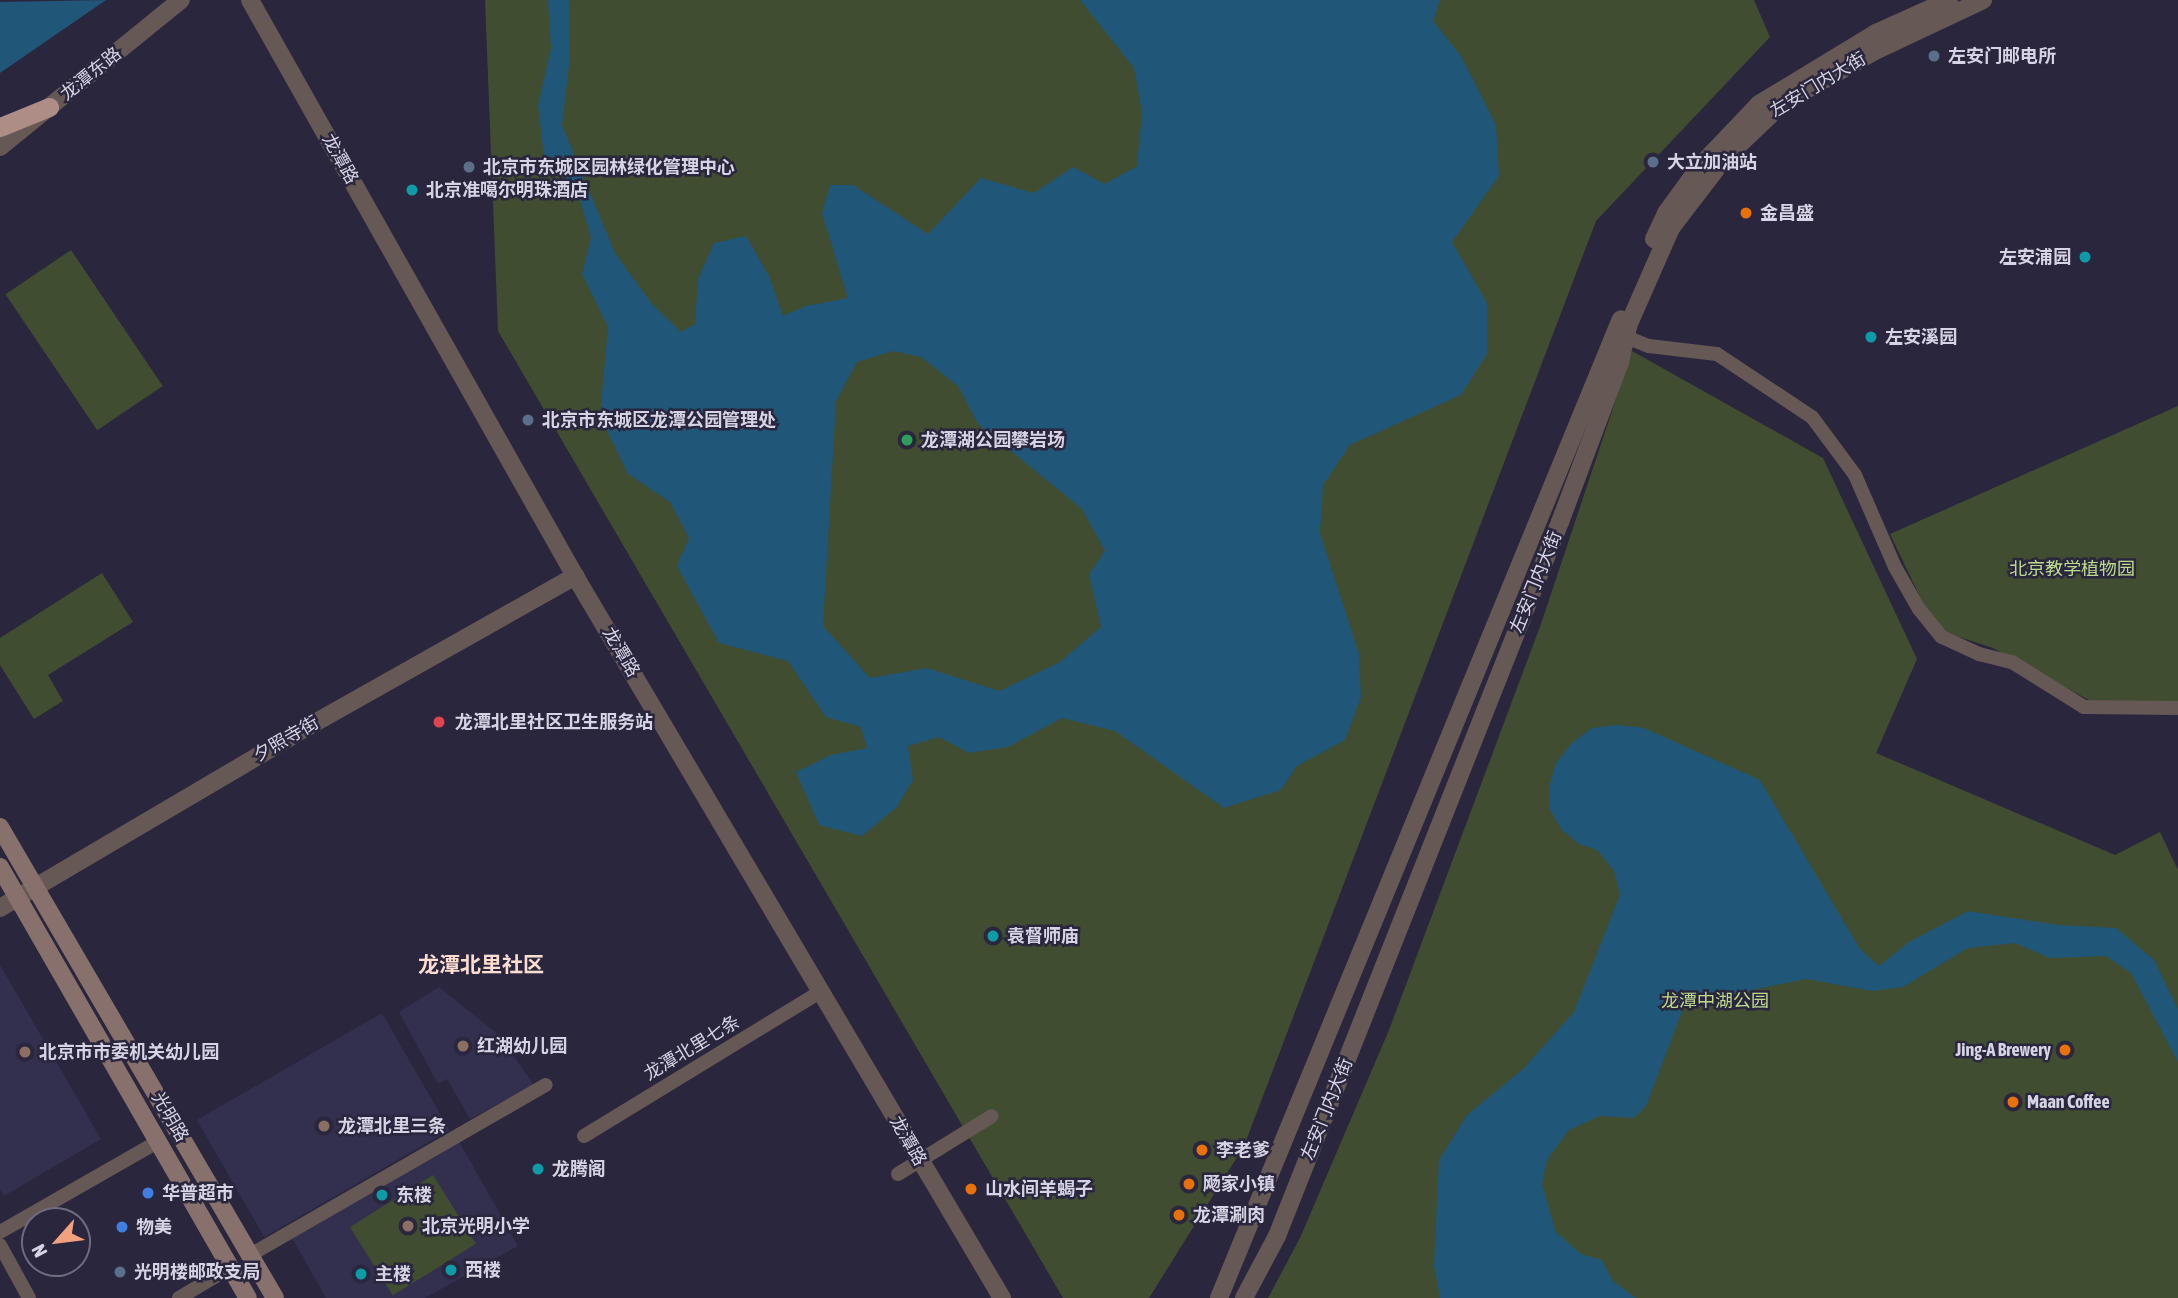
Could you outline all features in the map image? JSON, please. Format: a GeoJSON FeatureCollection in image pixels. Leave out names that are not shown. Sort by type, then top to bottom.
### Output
{"type":"FeatureCollection","features":[{"type":"Feature","properties":{"kind":"highway"},"geometry":{"type":"LineString","coordinates":[[0,127],[49,107]]}},
{"type":"Feature","properties":{"kind":"main road","name":"光明路"},"geometry":{"type":"LineString","coordinates":[[0,827],[275,1298]]}},
{"type":"Feature","properties":{"kind":"main road","name":"光明路"},"geometry":{"type":"LineString","coordinates":[[0,867],[248,1298]]}},
{"type":"Feature","properties":{"kind":"street","name":"龙潭东路"},"geometry":{"type":"LineString","coordinates":[[0,147],[181,0]]}},
{"type":"Feature","properties":{"kind":"street","name":"龙潭路"},"geometry":{"type":"LineString","coordinates":[[250,0],[575,576],[1002,1298]]}},
{"type":"Feature","properties":{"kind":"street","name":"左安门内大街"},"geometry":{"type":"LineString","coordinates":[[1219,1298],[1620,335],[1666,213],[1731,131],[1759,104],[1876,33],[1949,0]]}},
{"type":"Feature","properties":{"kind":"street","name":"左安门内大街"},"geometry":{"type":"LineString","coordinates":[[1244,1298],[1277,1236],[1560,522],[1620,335],[1671,228],[1756,124],[1823,79],[1983,0]]}},
{"type":"Feature","properties":{"kind":"street"},"geometry":{"type":"LineString","coordinates":[[1620,335],[1649,346],[1717,354],[1812,417],[1855,475],[1895,567],[1919,609],[1942,637],[1979,654],[2011,662],[2084,707],[2178,708]]}},
{"type":"Feature","properties":{"kind":"street","name":"夕照寺街"},"geometry":{"type":"LineString","coordinates":[[0,908],[575,576]]}},
{"type":"Feature","properties":{"kind":"street","name":"龙潭北里七条"},"geometry":{"type":"LineString","coordinates":[[583,1136],[820,992]]}},
{"type":"Feature","properties":{"kind":"street"},"geometry":{"type":"LineString","coordinates":[[250,1255],[546,1085]]}},
{"type":"Feature","properties":{"kind":"street"},"geometry":{"type":"LineString","coordinates":[[898,1174],[992,1116]]}},
{"type":"Feature","properties":{"kind":"street"},"geometry":{"type":"LineString","coordinates":[[0,1232],[159,1141]]}},
{"type":"Feature","properties":{"kind":"street"},"geometry":{"type":"LineString","coordinates":[[0,1245],[29,1298]]}},
{"type":"Feature","properties":{"kind":"street"},"geometry":{"type":"LineString","coordinates":[[179,1298],[231,1267]]}},
{"type":"Feature","properties":{"kind":"shaded area","name":"北京市市委机关幼儿园"},"geometry":{"type":"Polygon","coordinates":[[[0,965],[101,1139],[4,1196],[0,1189],[0,965]]]}},
{"type":"Feature","properties":{"kind":"shaded area","name":"红湖幼儿园"},"geometry":{"type":"Polygon","coordinates":[[[439,987],[500,1036],[534,1085],[470,1119],[447,1079],[438,1084],[399,1012],[439,987]]]}},
{"type":"Feature","properties":{"kind":"shaded area","name":"龙潭北里三条"},"geometry":{"type":"Polygon","coordinates":[[[382,1013],[450,1130],[264,1237],[197,1120],[382,1013]]]}},
{"type":"Feature","properties":{"kind":"shaded area","name":"北京光明小学"},"geometry":{"type":"Polygon","coordinates":[[[459,1141],[518,1246],[425,1298],[326,1298],[291,1236],[459,1141]]]}},
{"type":"Feature","properties":{"kind":"green space"},"geometry":{"type":"Polygon","coordinates":[[[485,0],[1754,0],[1770,37],[1596,221],[1244,1146],[1149,1298],[1063,1298],[498,331],[485,0]]]}},
{"type":"Feature","properties":{"kind":"green space"},"geometry":{"type":"Polygon","coordinates":[[[71,250],[163,386],[97,430],[6,294],[71,250]]]}},
{"type":"Feature","properties":{"kind":"green space","name":"龙潭中湖公园"},"geometry":{"type":"Polygon","coordinates":[[[1632,351],[1823,458],[1917,659],[1876,753],[2115,855],[2160,832],[2178,870],[2178,1298],[1268,1298],[1300,1238],[1389,1030],[1541,624],[1632,351]]]}},
{"type":"Feature","properties":{"kind":"green space","name":"北京教学植物园"},"geometry":{"type":"Polygon","coordinates":[[[2178,406],[2178,702],[2089,700],[1993,648],[1947,633],[1924,605],[1890,534],[2178,406]]]}},
{"type":"Feature","properties":{"kind":"green space"},"geometry":{"type":"Polygon","coordinates":[[[102,573],[133,622],[48,675],[63,701],[34,719],[0,665],[0,638],[102,573]]]}},
{"type":"Feature","properties":{"kind":"green space"},"geometry":{"type":"Polygon","coordinates":[[[433,1175],[476,1244],[393,1296],[350,1227],[433,1175]]]}},
{"type":"Feature","properties":{"kind":"water"},"geometry":{"type":"Polygon","coordinates":[[[106,0],[0,73],[0,2],[106,0]]]}},
{"type":"Feature","properties":{"kind":"water"},"geometry":{"type":"Polygon","coordinates":[[[548,0],[569,0],[570,58],[562,125],[615,253],[652,304],[681,332],[695,324],[698,279],[714,243],[746,236],[769,276],[783,316],[806,306],[848,298],[822,213],[830,185],[853,185],[928,234],[981,178],[1034,193],[1073,167],[1105,184],[1137,166],[1142,113],[1134,68],[1080,0],[1440,0],[1433,21],[1461,56],[1496,125],[1499,176],[1452,242],[1487,303],[1487,354],[1461,395],[1350,445],[1323,485],[1320,533],[1359,654],[1361,697],[1345,740],[1297,766],[1281,790],[1224,808],[1115,731],[1062,718],[1008,747],[969,753],[939,737],[908,746],[913,780],[897,807],[862,836],[819,825],[796,772],[831,755],[867,748],[861,727],[826,717],[788,661],[719,643],[677,566],[689,538],[670,502],[628,474],[600,416],[608,327],[582,274],[591,238],[577,190],[544,157],[538,105],[551,49],[548,0]],[[893,351],[857,362],[836,401],[823,626],[870,678],[927,668],[999,691],[1060,662],[1101,627],[1089,574],[1105,551],[1082,509],[978,424],[958,386],[921,357],[893,351]]]}},
{"type":"Feature","properties":{"kind":"water"},"geometry":{"type":"Polygon","coordinates":[[[1618,725],[1644,728],[1760,780],[1860,949],[1879,966],[1909,942],[1968,911],[2058,925],[2116,928],[2154,960],[2178,1009],[2178,1062],[2131,973],[2106,956],[2050,958],[2015,943],[1968,948],[1903,987],[1872,991],[1806,979],[1685,1004],[1646,1106],[1634,1118],[1600,1116],[1569,1130],[1547,1160],[1542,1184],[1556,1232],[1581,1254],[1602,1260],[1613,1281],[1636,1298],[1440,1298],[1434,1265],[1439,1160],[1467,1115],[1523,1069],[1574,1012],[1620,895],[1614,871],[1597,850],[1579,844],[1562,830],[1549,808],[1549,787],[1556,763],[1572,743],[1592,728],[1618,725]]]}},
{"type":"Feature","properties":{"kind":"place","name":"左安门邮电所"},"geometry":{"type":"Point","coordinates":[1934,56]}},
{"type":"Feature","properties":{"kind":"place","name":"大立加油站"},"geometry":{"type":"Point","coordinates":[1653,162]}},
{"type":"Feature","properties":{"kind":"place","name":"北京市东城区园林绿化管理中心"},"geometry":{"type":"Point","coordinates":[469,167]}},
{"type":"Feature","properties":{"kind":"place","name":"北京准噶尔明珠酒店"},"geometry":{"type":"Point","coordinates":[412,190]}},
{"type":"Feature","properties":{"kind":"place","name":"金昌盛"},"geometry":{"type":"Point","coordinates":[1746,213]}},
{"type":"Feature","properties":{"kind":"place","name":"左安浦园"},"geometry":{"type":"Point","coordinates":[2085,257]}},
{"type":"Feature","properties":{"kind":"place","name":"左安溪园"},"geometry":{"type":"Point","coordinates":[1871,337]}},
{"type":"Feature","properties":{"kind":"place","name":"北京市东城区龙潭公园管理处"},"geometry":{"type":"Point","coordinates":[528,420]}},
{"type":"Feature","properties":{"kind":"place","name":"龙潭湖公园攀岩场"},"geometry":{"type":"Point","coordinates":[907,440]}},
{"type":"Feature","properties":{"kind":"place","name":"龙潭北里社区卫生服务站"},"geometry":{"type":"Point","coordinates":[439,722]}},
{"type":"Feature","properties":{"kind":"place","name":"袁督师庙"},"geometry":{"type":"Point","coordinates":[993,936]}},
{"type":"Feature","properties":{"kind":"place","name":"红湖幼儿园"},"geometry":{"type":"Point","coordinates":[463,1046]}},
{"type":"Feature","properties":{"kind":"place","name":"Jing-A Brewery"},"geometry":{"type":"Point","coordinates":[2065,1050]}},
{"type":"Feature","properties":{"kind":"place","name":"北京市市委机关幼儿园"},"geometry":{"type":"Point","coordinates":[25,1052]}},
{"type":"Feature","properties":{"kind":"place","name":"Maan Coffee"},"geometry":{"type":"Point","coordinates":[2013,1102]}},
{"type":"Feature","properties":{"kind":"place","name":"龙潭北里三条"},"geometry":{"type":"Point","coordinates":[324,1126]}},
{"type":"Feature","properties":{"kind":"place","name":"李老爹"},"geometry":{"type":"Point","coordinates":[1202,1150]}},
{"type":"Feature","properties":{"kind":"place","name":"龙腾阁"},"geometry":{"type":"Point","coordinates":[538,1169]}},
{"type":"Feature","properties":{"kind":"place","name":"飏家小镇"},"geometry":{"type":"Point","coordinates":[1189,1184]}},
{"type":"Feature","properties":{"kind":"place","name":"山水间羊蝎子"},"geometry":{"type":"Point","coordinates":[971,1189]}},
{"type":"Feature","properties":{"kind":"place","name":"华普超市"},"geometry":{"type":"Point","coordinates":[148,1193]}},
{"type":"Feature","properties":{"kind":"place","name":"东楼"},"geometry":{"type":"Point","coordinates":[382,1195]}},
{"type":"Feature","properties":{"kind":"place","name":"龙潭涮肉"},"geometry":{"type":"Point","coordinates":[1179,1215]}},
{"type":"Feature","properties":{"kind":"place","name":"北京光明小学"},"geometry":{"type":"Point","coordinates":[408,1226]}},
{"type":"Feature","properties":{"kind":"place","name":"物美"},"geometry":{"type":"Point","coordinates":[122,1227]}},
{"type":"Feature","properties":{"kind":"place","name":"西楼"},"geometry":{"type":"Point","coordinates":[451,1270]}},
{"type":"Feature","properties":{"kind":"place","name":"光明楼邮政支局"},"geometry":{"type":"Point","coordinates":[120,1272]}},
{"type":"Feature","properties":{"kind":"place","name":"主楼"},"geometry":{"type":"Point","coordinates":[361,1274]}},
{"type":"Feature","properties":{"kind":"district","name":"龙潭北里社区"},"geometry":{"type":"Point","coordinates":[481,964]}}]}
